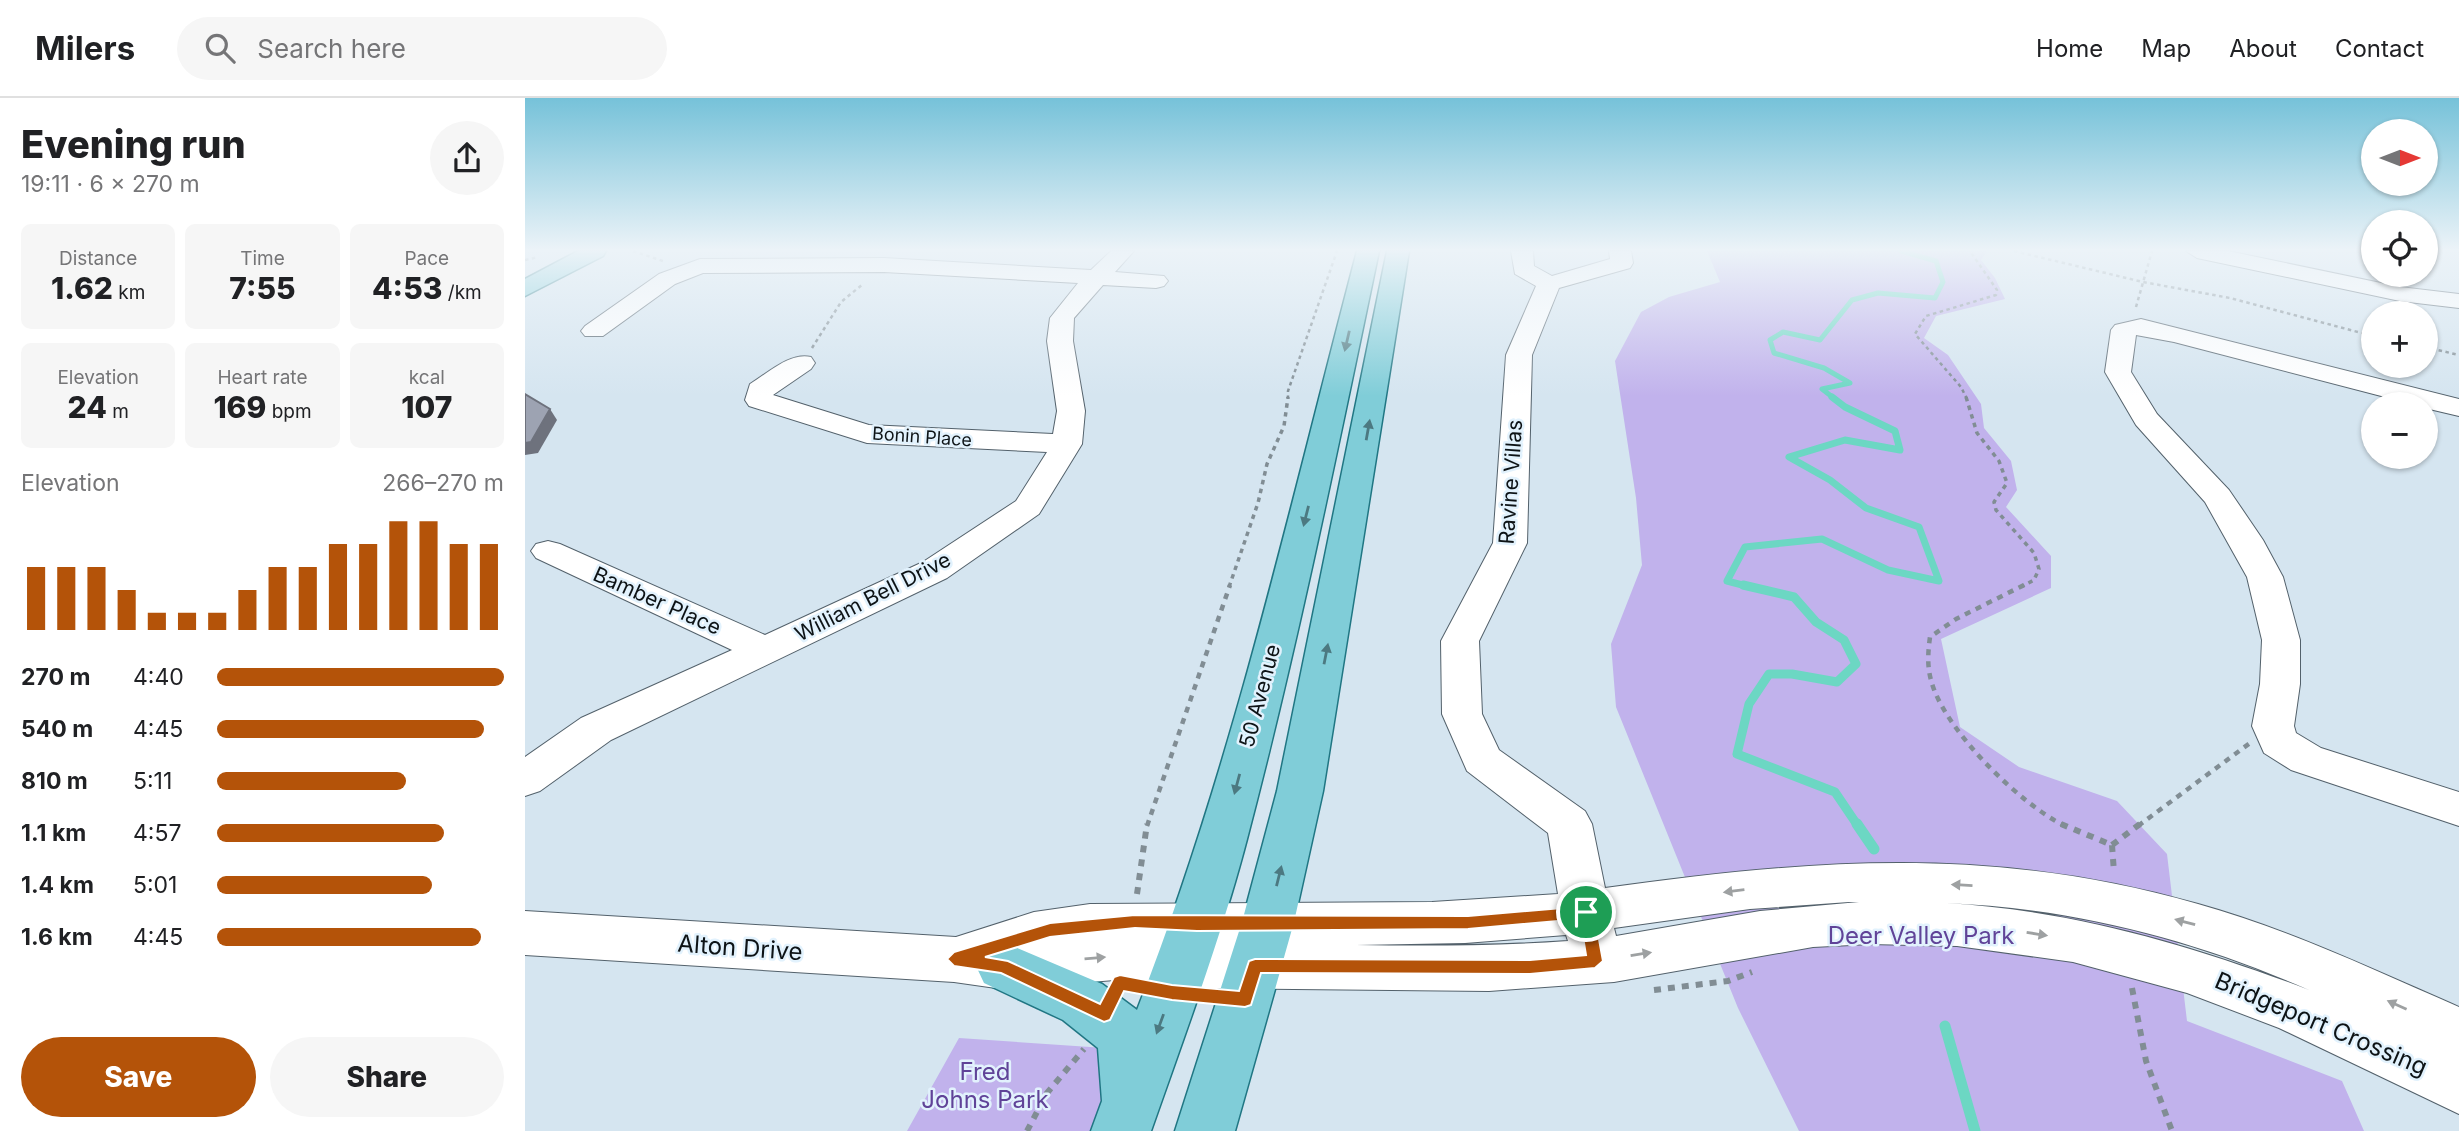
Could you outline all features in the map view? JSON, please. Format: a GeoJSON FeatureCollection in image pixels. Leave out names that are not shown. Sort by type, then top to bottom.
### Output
{"type":"FeatureCollection","features":[{"type":"Feature","properties":{"kind":"main road","name":"50 Avenue"},"geometry":{"type":"LineString","coordinates":[[1126,1118],[1189,944],[1272,651],[1356,299]]}},
{"type":"Feature","properties":{"kind":"main road"},"geometry":{"type":"LineString","coordinates":[[1205,1131],[1262,944],[1300,791],[1340,584],[1390,299]]}},
{"type":"Feature","properties":{"kind":"main road"},"geometry":{"type":"LineString","coordinates":[[979,963],[1104,1014],[1120,1033],[1128,1056],[1126,1118]]}},
{"type":"Feature","properties":{"kind":"street"},"geometry":{"type":"LineString","coordinates":[[594,331],[639,299]]}},
{"type":"Feature","properties":{"kind":"street","name":"William Bell Drive"},"geometry":{"type":"LineString","coordinates":[[525,779],[596,729],[935,570],[1028,507],[1067,443],[1071,411],[1061,341],[1062,318],[1076,299]]}},
{"type":"Feature","properties":{"kind":"street","name":"Ravine Villas"},"geometry":{"type":"LineString","coordinates":[[1543,299],[1519,355],[1510,543],[1460,641],[1462,713],[1482,760],[1569,824],[1595,961]]}},
{"type":"Feature","properties":{"kind":"street"},"geometry":{"type":"LineString","coordinates":[[2459,408],[2141,326],[2124,330],[2118,372],[2145,419],[2218,497],[2246,540],[2265,577],[2281,639],[2280,684],[2273,726],[2279,742],[2306,759],[2459,809]]}},
{"type":"Feature","properties":{"kind":"street","name":"Bonin Place"},"geometry":{"type":"LineString","coordinates":[[803,363],[760,390],[759,400],[867,433],[1067,443]]}},
{"type":"Feature","properties":{"kind":"street","name":"Bamber Place"},"geometry":{"type":"LineString","coordinates":[[548,551],[766,650]]}},
{"type":"Feature","properties":{"kind":"street","name":"Bridgeport Crossing"},"geometry":{"type":"LineString","coordinates":[[1262,944],[1586,912],[1793,884],[1956,884],[2056,893],[2132,908],[2253,944],[2459,1033]]}},
{"type":"Feature","properties":{"kind":"street","name":"Alton Drive"},"geometry":{"type":"LineString","coordinates":[[979,963],[1050,930],[1135,921],[1189,944]]}},
{"type":"Feature","properties":{"kind":"street","name":"Bridgeport Crossing"},"geometry":{"type":"LineString","coordinates":[[1189,944],[1262,944],[1530,967],[1595,961],[1785,929],[1852,924],[1940,924],[2012,930],[2127,952],[2209,975],[2284,1003],[2459,1086]]}},
{"type":"Feature","properties":{"kind":"street","name":"Alton Drive"},"geometry":{"type":"LineString","coordinates":[[525,933],[979,963],[1127,956],[1189,944]]}},
{"type":"Feature","properties":{"kind":"path"},"geometry":{"type":"LineString","coordinates":[[803,363],[844,299]]}},
{"type":"Feature","properties":{"kind":"path"},"geometry":{"type":"LineString","coordinates":[[1135,921],[1147,823],[1258,503],[1269,459],[1277,449],[1290,404],[1289,391],[1320,299]]}},
{"type":"Feature","properties":{"kind":"path"},"geometry":{"type":"LineString","coordinates":[[1982,299],[1926,316],[1915,334],[1962,388],[1969,402],[1977,434],[2005,466],[2007,483],[1994,502],[1996,510],[2034,553],[2039,569],[2034,580],[1956,619],[1930,637],[1926,652],[1935,690],[1953,725],[1987,765],[2047,817],[2112,845],[2273,726]]}},
{"type":"Feature","properties":{"kind":"path"},"geometry":{"type":"LineString","coordinates":[[2131,328],[2139,299]]}},
{"type":"Feature","properties":{"kind":"path"},"geometry":{"type":"LineString","coordinates":[[2235,299],[2361,333]]}},
{"type":"Feature","properties":{"kind":"path"},"geometry":{"type":"LineString","coordinates":[[2438,350],[2459,355]]}},
{"type":"Feature","properties":{"kind":"path"},"geometry":{"type":"LineString","coordinates":[[1640,991],[1728,981],[1758,970]]}},
{"type":"Feature","properties":{"kind":"path"},"geometry":{"type":"LineString","coordinates":[[2131,981],[2144,985]]}},
{"type":"Feature","properties":{"kind":"path"},"geometry":{"type":"LineString","coordinates":[[1027,1131],[1047,1093],[1090,1040],[1104,1014]]}},
{"type":"Feature","properties":{"kind":"green space","name":"Deer Valley Park"},"geometry":{"type":"Polygon","coordinates":[[[1665,299],[2004,299],[1936,316],[1924,338],[1948,355],[1981,404],[1984,428],[2011,461],[2017,490],[2006,507],[2051,556],[2051,588],[1941,639],[1960,727],[2019,767],[2117,801],[2167,854],[2187,1021],[2342,1081],[2364,1131],[1799,1131],[1738,1008],[1616,707],[1611,644],[1642,565],[1636,498],[1615,361],[1641,312],[1665,299]]]}},
{"type":"Feature","properties":{"kind":"green space","name":"Fred Johns Park"},"geometry":{"type":"Polygon","coordinates":[[[959,1038],[1105,1048],[1100,1131],[907,1131],[959,1038]]]}},
{"type":"Feature","properties":{"kind":"building"},"geometry":{"type":"Polygon","coordinates":[[[525,394],[550,409],[531,442],[525,443],[525,394]]]}},
{"type":"Feature","properties":{"kind":"waterway"},"geometry":{"type":"LineString","coordinates":[[1835,399],[1822,389],[1850,383],[1824,368],[1774,353],[1770,340],[1783,332],[1820,340],[1855,299]]}},
{"type":"Feature","properties":{"kind":"waterway"},"geometry":{"type":"LineString","coordinates":[[1750,587],[1727,581],[1745,547],[1822,539],[1888,570],[1939,581],[1919,527],[1866,508],[1830,480],[1789,457],[1845,440],[1900,450],[1895,431],[1845,407],[1832,397]]}},
{"type":"Feature","properties":{"kind":"waterway"},"geometry":{"type":"LineString","coordinates":[[1743,585],[1794,597],[1816,622],[1844,640],[1856,664],[1837,682],[1792,674],[1769,674],[1749,704],[1737,754],[1835,792],[1858,826]]}},
{"type":"Feature","properties":{"kind":"waterway"},"geometry":{"type":"LineString","coordinates":[[1857,824],[1874,849]]}},
{"type":"Feature","properties":{"kind":"waterway"},"geometry":{"type":"LineString","coordinates":[[1945,1026],[1975,1131]]}},
{"type":"Feature","properties":{"kind":"route"},"geometry":{"type":"LineString","coordinates":[[1586,912],[1595,961],[1530,967],[1255,966],[1245,999],[1172,992],[1120,982],[1104,1014],[1003,966],[954,959],[1050,930],[1135,921],[1197,924],[1394,924],[1468,922],[1586,912]]}}]}
